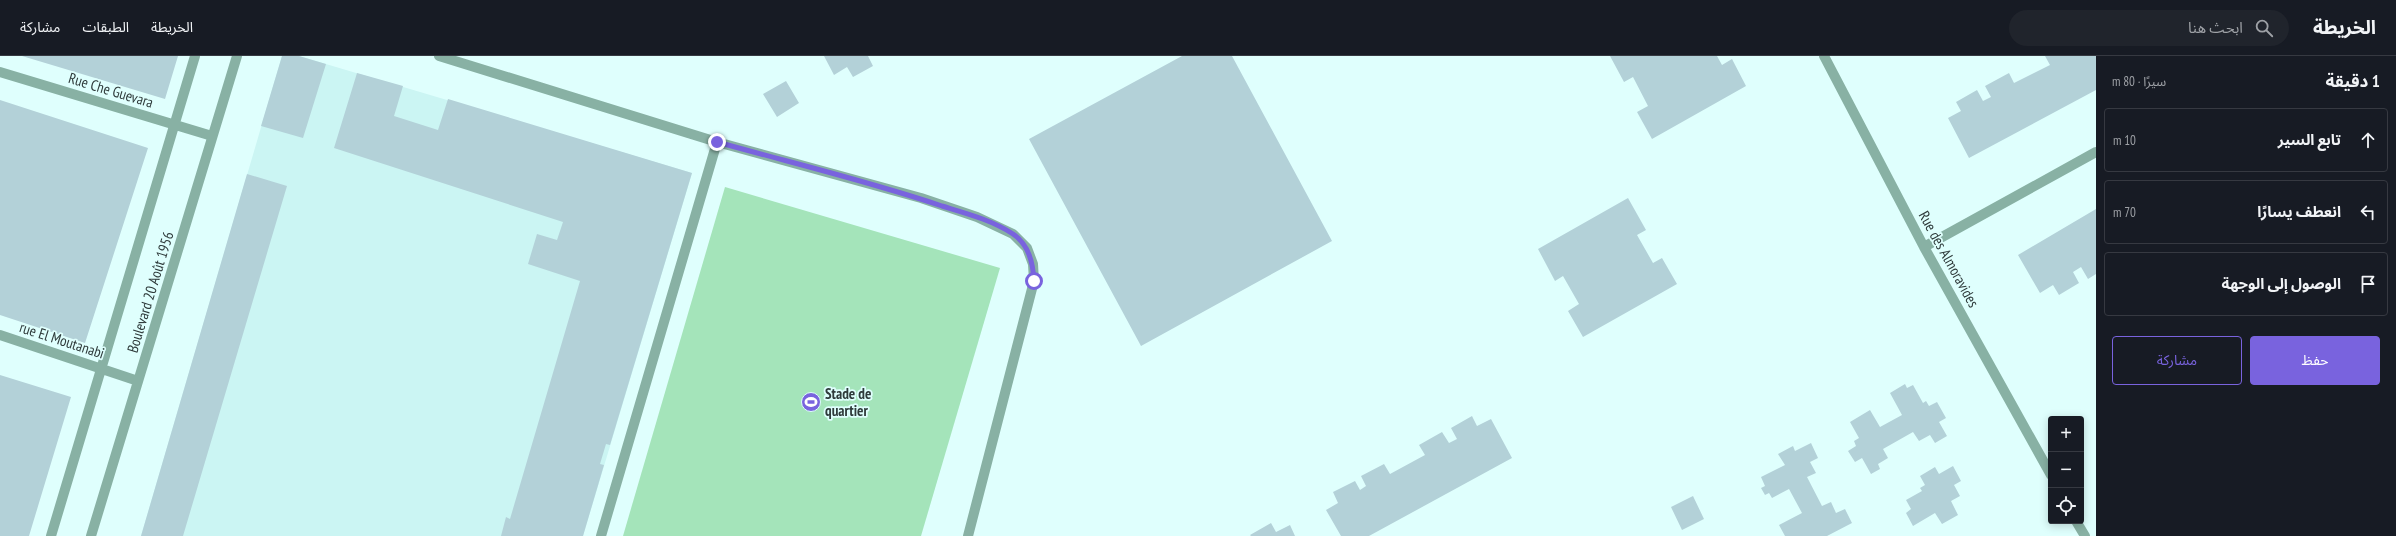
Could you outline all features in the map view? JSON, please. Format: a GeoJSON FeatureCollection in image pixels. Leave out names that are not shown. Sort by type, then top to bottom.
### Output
{"type":"FeatureCollection","features":[{"type":"Feature","properties":{"kind":"street","name":"Boulevard 20 Août 1956"},"geometry":{"type":"LineString","coordinates":[[51,536],[195,56]]}},
{"type":"Feature","properties":{"kind":"street","name":"Boulevard 20 Août 1956"},"geometry":{"type":"LineString","coordinates":[[91,536],[237,56]]}},
{"type":"Feature","properties":{"kind":"street"},"geometry":{"type":"LineString","coordinates":[[440,56],[717,142],[921,198],[963,213],[1013,234],[1027,248],[1033,264],[1034,281],[968,536]]}},
{"type":"Feature","properties":{"kind":"street","name":"Rue des Almoravides"},"geometry":{"type":"LineString","coordinates":[[1824,56],[1924,247],[2048,470]]}},
{"type":"Feature","properties":{"kind":"street","name":"Rue Che Guevara"},"geometry":{"type":"LineString","coordinates":[[0,72],[212,136]]}},
{"type":"Feature","properties":{"kind":"street"},"geometry":{"type":"LineString","coordinates":[[601,536],[717,142]]}},
{"type":"Feature","properties":{"kind":"street"},"geometry":{"type":"LineString","coordinates":[[1924,247],[2096,152]]}},
{"type":"Feature","properties":{"kind":"street","name":"rue El Moutanabi"},"geometry":{"type":"LineString","coordinates":[[0,335],[138,381]]}},
{"type":"Feature","properties":{"kind":"street"},"geometry":{"type":"LineString","coordinates":[[2078,524],[2085,536]]}},
{"type":"Feature","properties":{"kind":"shaded area"},"geometry":{"type":"Polygon","coordinates":[[[282,56],[299,56],[692,173],[583,536],[141,536],[282,56]]]}},
{"type":"Feature","properties":{"kind":"green space","name":"Stade de quartier"},"geometry":{"type":"Polygon","coordinates":[[[725,187],[1000,268],[921,536],[623,536],[725,187]]]}},
{"type":"Feature","properties":{"kind":"building"},"geometry":{"type":"Polygon","coordinates":[[[22,56],[178,56],[165,99],[22,56]]]}},
{"type":"Feature","properties":{"kind":"building"},"geometry":{"type":"Polygon","coordinates":[[[282,56],[299,56],[326,64],[303,138],[261,126],[282,56]]]}},
{"type":"Feature","properties":{"kind":"building"},"geometry":{"type":"Polygon","coordinates":[[[824,56],[868,56],[873,66],[853,77],[847,67],[834,75],[824,56]]]}},
{"type":"Feature","properties":{"kind":"building"},"geometry":{"type":"Polygon","coordinates":[[[1182,56],[1232,56],[1332,241],[1141,346],[1029,139],[1182,56]]]}},
{"type":"Feature","properties":{"kind":"building"},"geometry":{"type":"Polygon","coordinates":[[[1610,56],[1717,56],[1722,65],[1732,59],[1746,86],[1652,139],[1637,112],[1648,106],[1633,77],[1624,82],[1610,56]]]}},
{"type":"Feature","properties":{"kind":"building"},"geometry":{"type":"Polygon","coordinates":[[[2045,56],[2096,56],[2096,90],[1969,158],[1948,118],[1961,111],[1956,102],[1977,90],[1983,101],[1991,97],[1985,86],[2009,73],[2014,83],[2050,65],[2045,56]]]}},
{"type":"Feature","properties":{"kind":"building"},"geometry":{"type":"Polygon","coordinates":[[[357,73],[403,86],[394,116],[438,130],[448,99],[692,173],[610,445],[606,444],[600,464],[604,465],[583,536],[501,536],[506,517],[510,519],[580,281],[528,264],[537,234],[557,240],[563,222],[334,148],[357,73]]]}},
{"type":"Feature","properties":{"kind":"building"},"geometry":{"type":"Polygon","coordinates":[[[786,81],[799,103],[777,117],[763,94],[786,81]]]}},
{"type":"Feature","properties":{"kind":"building"},"geometry":{"type":"Polygon","coordinates":[[[0,100],[148,148],[85,343],[0,315],[0,100]]]}},
{"type":"Feature","properties":{"kind":"building"},"geometry":{"type":"Polygon","coordinates":[[[247,174],[287,186],[183,536],[141,536],[247,174]]]}},
{"type":"Feature","properties":{"kind":"building"},"geometry":{"type":"Polygon","coordinates":[[[1628,198],[1646,230],[1637,235],[1653,263],[1662,258],[1677,284],[1583,337],[1568,311],[1579,304],[1563,276],[1555,281],[1538,249],[1628,198]]]}},
{"type":"Feature","properties":{"kind":"building"},"geometry":{"type":"Polygon","coordinates":[[[2096,209],[2096,274],[2088,279],[2081,267],[2073,272],[2079,283],[2059,295],[2053,285],[2040,293],[2018,255],[2096,209]]]}},
{"type":"Feature","properties":{"kind":"building"},"geometry":{"type":"Polygon","coordinates":[[[0,375],[71,397],[29,536],[0,536],[0,375]]]}},
{"type":"Feature","properties":{"kind":"building"},"geometry":{"type":"Polygon","coordinates":[[[1905,384],[1907,388],[1913,385],[1923,403],[1926,401],[1929,406],[1937,402],[1946,418],[1939,422],[1947,436],[1935,443],[1930,435],[1919,441],[1913,432],[1883,449],[1888,458],[1878,464],[1880,469],[1871,474],[1862,458],[1855,462],[1848,451],[1856,446],[1854,441],[1859,438],[1850,422],[1870,410],[1880,427],[1902,415],[1890,393],[1905,384]]]}},
{"type":"Feature","properties":{"kind":"building"},"geometry":{"type":"Polygon","coordinates":[[[1472,416],[1477,426],[1491,419],[1512,458],[1369,536],[1341,536],[1326,510],[1338,503],[1333,492],[1355,481],[1360,490],[1366,486],[1361,476],[1384,464],[1390,474],[1425,455],[1419,445],[1442,432],[1449,443],[1457,439],[1451,428],[1472,416]]]}},
{"type":"Feature","properties":{"kind":"building"},"geometry":{"type":"Polygon","coordinates":[[[1811,443],[1818,458],[1810,462],[1816,473],[1807,477],[1822,506],[1831,502],[1836,513],[1845,509],[1852,523],[1827,536],[1785,536],[1779,525],[1802,513],[1789,489],[1772,498],[1769,493],[1765,495],[1761,488],[1765,486],[1761,477],[1785,465],[1778,454],[1793,446],[1795,451],[1811,443]]]}},
{"type":"Feature","properties":{"kind":"building"},"geometry":{"type":"Polygon","coordinates":[[[1953,466],[1961,481],[1954,485],[1960,496],[1951,501],[1958,515],[1942,524],[1935,513],[1913,526],[1906,513],[1911,509],[1906,500],[1922,491],[1920,488],[1925,485],[1920,476],[1935,467],[1939,474],[1953,466]]]}},
{"type":"Feature","properties":{"kind":"building"},"geometry":{"type":"Polygon","coordinates":[[[1693,496],[1704,519],[1682,530],[1671,507],[1693,496]]]}},
{"type":"Feature","properties":{"kind":"building"},"geometry":{"type":"Polygon","coordinates":[[[1271,523],[1276,532],[1290,525],[1295,536],[1250,535],[1271,523]]]}},
{"type":"Feature","properties":{"kind":"place","name":"Stade de quartier"},"geometry":{"type":"Point","coordinates":[811,402]}},
{"type":"Feature","properties":{"kind":"route"},"geometry":{"type":"LineString","coordinates":[[717,142],[921,198],[977,217],[1013,234],[1027,248],[1033,264],[1034,281]]}}]}
